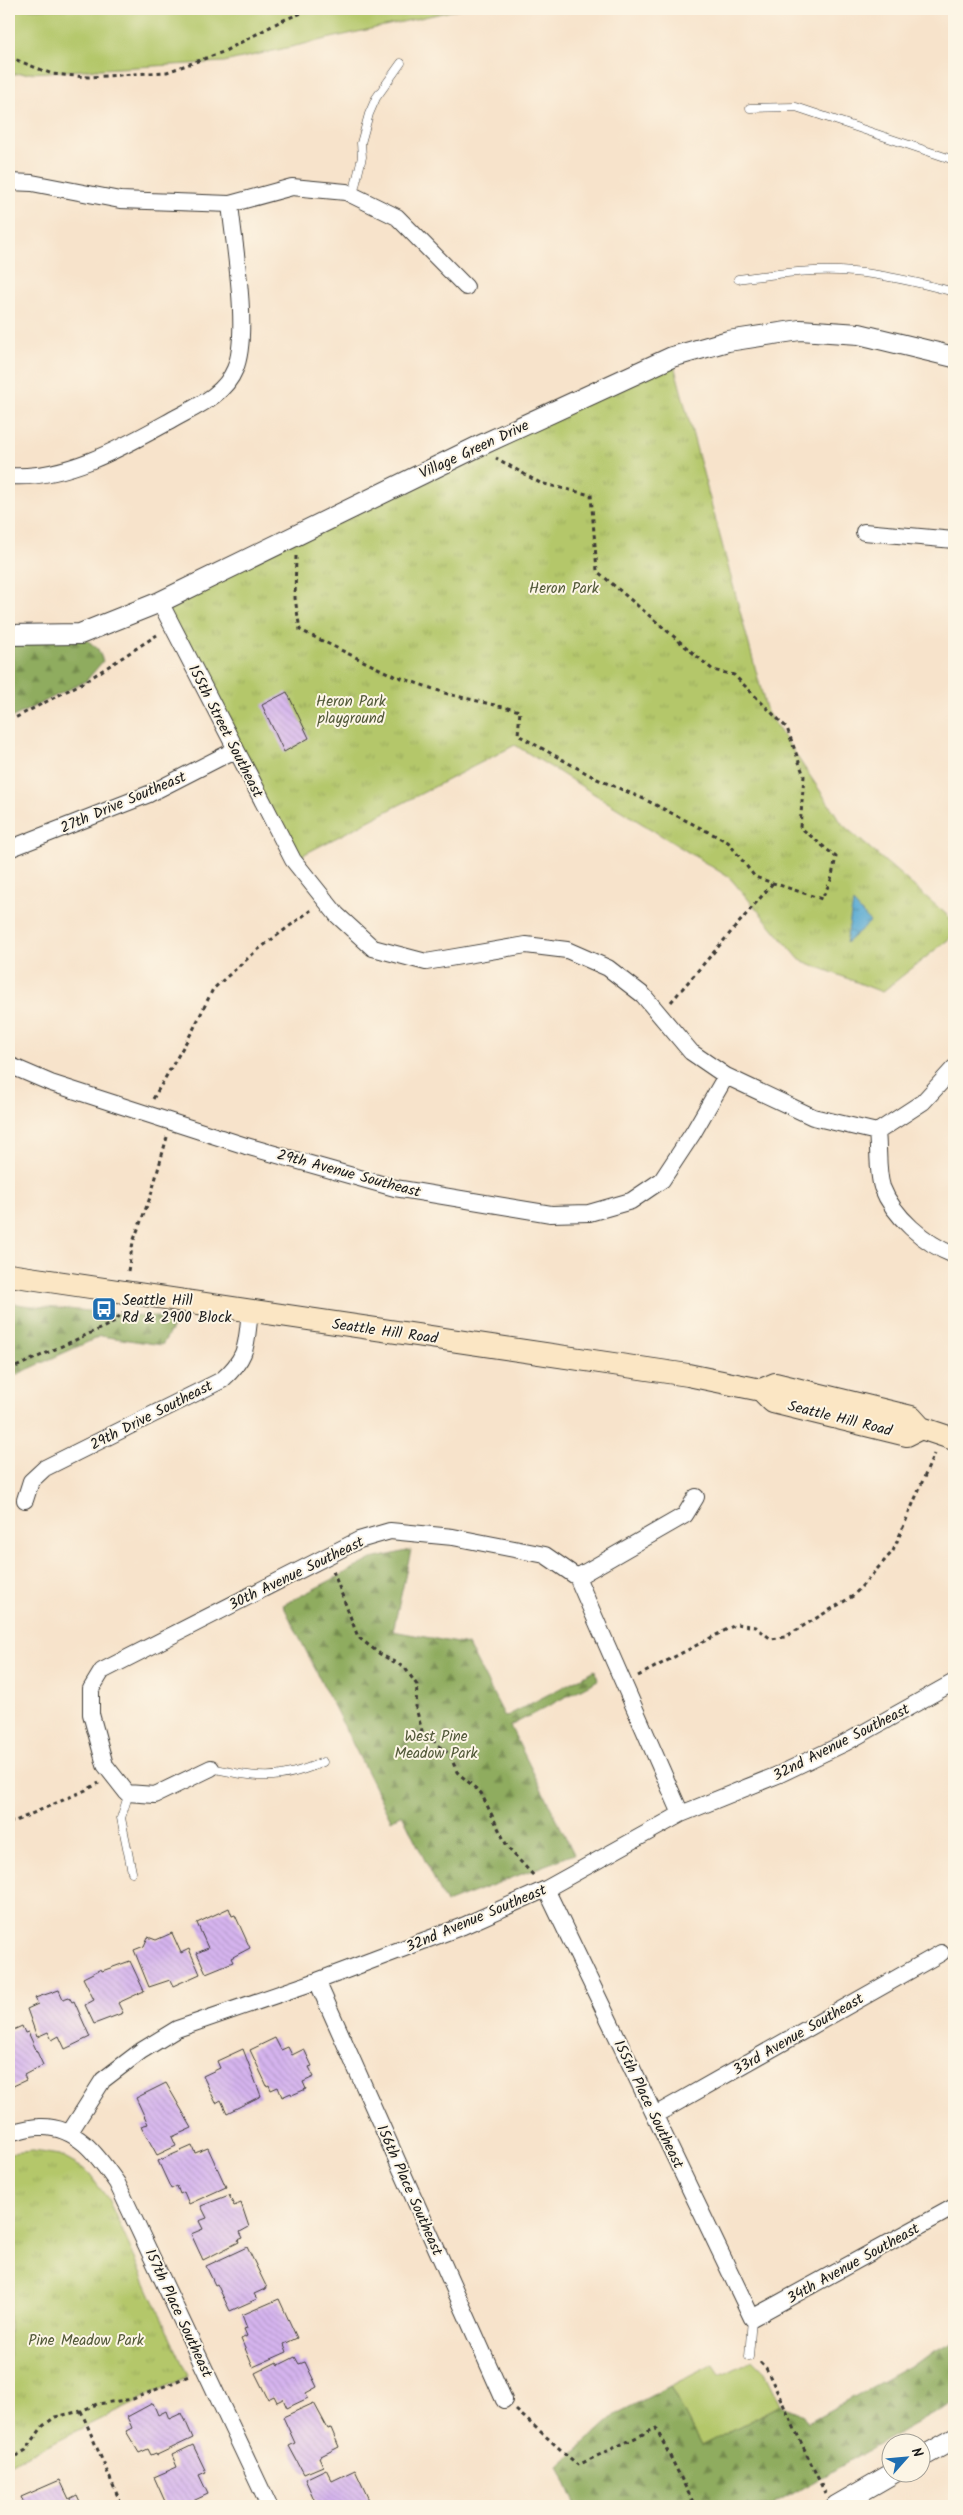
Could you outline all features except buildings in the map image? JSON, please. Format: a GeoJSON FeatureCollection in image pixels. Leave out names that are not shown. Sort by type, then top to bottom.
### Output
{"type":"FeatureCollection","features":[{"type":"Feature","properties":{"kind":"main road","name":"Seattle Hill Road"},"geometry":{"type":"LineString","coordinates":[[9,1275],[688,1375],[761,1390],[775,1384],[911,1417],[921,1428],[954,1439]]}},
{"type":"Feature","properties":{"kind":"street"},"geometry":{"type":"LineString","coordinates":[[9,182],[32,183],[120,200],[230,204],[292,187],[346,192],[397,217],[466,287]]}},
{"type":"Feature","properties":{"kind":"street"},"geometry":{"type":"LineString","coordinates":[[9,476],[34,475],[67,468],[117,451],[217,395],[235,370],[242,339],[230,204]]}},
{"type":"Feature","properties":{"kind":"street","name":"Village Green Drive"},"geometry":{"type":"LineString","coordinates":[[9,635],[80,634],[160,602],[477,447],[672,356],[728,341],[800,330],[859,334],[954,357]]}},
{"type":"Feature","properties":{"kind":"street"},"geometry":{"type":"LineString","coordinates":[[864,532],[954,540]]}},
{"type":"Feature","properties":{"kind":"street","name":"155th Street Southeast"},"geometry":{"type":"LineString","coordinates":[[160,602],[292,860],[324,901],[373,948],[426,962],[526,945],[566,950],[608,968],[643,995],[691,1052],[726,1076],[813,1117],[877,1132]]}},
{"type":"Feature","properties":{"kind":"street","name":"27th Drive Southeast"},"geometry":{"type":"LineString","coordinates":[[9,849],[149,794],[235,750]]}},
{"type":"Feature","properties":{"kind":"street","name":"29th Avenue Southeast"},"geometry":{"type":"LineString","coordinates":[[9,1065],[51,1083],[246,1146],[395,1188],[551,1214],[589,1214],[631,1201],[662,1180],[693,1133],[726,1076]]}},
{"type":"Feature","properties":{"kind":"street"},"geometry":{"type":"LineString","coordinates":[[954,1068],[923,1102],[877,1132],[882,1186],[896,1212],[915,1231],[954,1255]]}},
{"type":"Feature","properties":{"kind":"street","name":"29th Drive Southeast"},"geometry":{"type":"LineString","coordinates":[[25,1500],[31,1481],[45,1468],[228,1375],[245,1354],[250,1311]]}},
{"type":"Feature","properties":{"kind":"street"},"geometry":{"type":"LineString","coordinates":[[681,1814],[577,1577],[684,1515],[696,1497]]}},
{"type":"Feature","properties":{"kind":"street","name":"30th Avenue Southeast"},"geometry":{"type":"LineString","coordinates":[[112,1774],[105,1765],[91,1714],[91,1689],[102,1671],[359,1540],[390,1531],[453,1537],[545,1555],[577,1577]]}},
{"type":"Feature","properties":{"kind":"street","name":"32nd Avenue Southeast"},"geometry":{"type":"LineString","coordinates":[[70,2132],[103,2080],[141,2050],[177,2030],[317,1981],[463,1926],[546,1889],[681,1814],[780,1774],[845,1743],[954,1682]]}},
{"type":"Feature","properties":{"kind":"street"},"geometry":{"type":"LineString","coordinates":[[112,1774],[129,1793],[155,1795],[211,1768]]}},
{"type":"Feature","properties":{"kind":"street","name":"155th Place Southeast"},"geometry":{"type":"LineString","coordinates":[[546,1889],[752,2318]]}},
{"type":"Feature","properties":{"kind":"street","name":"33rd Avenue Southeast"},"geometry":{"type":"LineString","coordinates":[[655,2115],[940,1953]]}},
{"type":"Feature","properties":{"kind":"street","name":"156th Place Southeast"},"geometry":{"type":"LineString","coordinates":[[317,1981],[504,2400]]}},
{"type":"Feature","properties":{"kind":"street"},"geometry":{"type":"LineString","coordinates":[[9,2133],[40,2126],[70,2132]]}},
{"type":"Feature","properties":{"kind":"street","name":"157th Place Southeast"},"geometry":{"type":"LineString","coordinates":[[70,2132],[95,2153],[117,2183],[269,2506]]}},
{"type":"Feature","properties":{"kind":"street","name":"34th Avenue Southeast"},"geometry":{"type":"LineString","coordinates":[[752,2318],[954,2207]]}},
{"type":"Feature","properties":{"kind":"street"},"geometry":{"type":"LineString","coordinates":[[930,2452],[954,2439]]}},
{"type":"Feature","properties":{"kind":"street"},"geometry":{"type":"LineString","coordinates":[[832,2503],[880,2479]]}},
{"type":"Feature","properties":{"kind":"lane"},"geometry":{"type":"LineString","coordinates":[[353,195],[369,114],[376,98],[401,63]]}},
{"type":"Feature","properties":{"kind":"lane"},"geometry":{"type":"LineString","coordinates":[[750,108],[796,107],[954,160]]}},
{"type":"Feature","properties":{"kind":"lane"},"geometry":{"type":"LineString","coordinates":[[738,279],[801,271],[852,272],[954,292]]}},
{"type":"Feature","properties":{"kind":"lane"},"geometry":{"type":"LineString","coordinates":[[211,1768],[265,1777],[296,1774],[323,1762]]}},
{"type":"Feature","properties":{"kind":"lane"},"geometry":{"type":"LineString","coordinates":[[129,1793],[121,1818],[132,1872]]}},
{"type":"Feature","properties":{"kind":"lane"},"geometry":{"type":"LineString","coordinates":[[749,2357],[752,2318]]}},
{"type":"Feature","properties":{"kind":"path"},"geometry":{"type":"LineString","coordinates":[[9,57],[52,74],[61,75],[88,77],[167,72],[223,52],[281,21],[312,9]]}},
{"type":"Feature","properties":{"kind":"path"},"geometry":{"type":"LineString","coordinates":[[296,553],[295,598],[300,630],[390,674],[448,694],[520,710],[518,734],[597,779],[644,799],[728,842],[755,877],[822,899],[831,880],[836,857],[800,827],[804,776],[787,728],[734,675],[713,670],[597,571],[591,495],[540,483],[477,447]]}},
{"type":"Feature","properties":{"kind":"path"},"geometry":{"type":"LineString","coordinates":[[9,721],[57,697],[156,637],[160,602]]}},
{"type":"Feature","properties":{"kind":"path"},"geometry":{"type":"LineString","coordinates":[[659,1016],[773,883]]}},
{"type":"Feature","properties":{"kind":"path"},"geometry":{"type":"LineString","coordinates":[[146,1113],[213,989],[255,952],[324,901]]}},
{"type":"Feature","properties":{"kind":"path"},"geometry":{"type":"LineString","coordinates":[[128,1271],[133,1242],[151,1194],[172,1122]]}},
{"type":"Feature","properties":{"kind":"path"},"geometry":{"type":"LineString","coordinates":[[9,1370],[115,1322],[124,1310]]}},
{"type":"Feature","properties":{"kind":"path"},"geometry":{"type":"LineString","coordinates":[[624,1683],[737,1624],[756,1627],[771,1639],[785,1638],[853,1596],[893,1551],[934,1454]]}},
{"type":"Feature","properties":{"kind":"path"},"geometry":{"type":"LineString","coordinates":[[326,1556],[345,1597],[358,1637],[380,1654],[405,1668],[417,1685],[416,1708],[422,1731],[450,1755],[457,1772],[481,1793],[508,1848],[546,1889]]}},
{"type":"Feature","properties":{"kind":"path"},"geometry":{"type":"LineString","coordinates":[[9,1822],[13,1822],[86,1790],[112,1774]]}},
{"type":"Feature","properties":{"kind":"path"},"geometry":{"type":"LineString","coordinates":[[749,2357],[757,2358],[766,2368],[832,2503]]}},
{"type":"Feature","properties":{"kind":"path"},"geometry":{"type":"LineString","coordinates":[[9,2460],[26,2450],[43,2426],[55,2417],[81,2411],[97,2404],[133,2400],[205,2369]]}},
{"type":"Feature","properties":{"kind":"path"},"geometry":{"type":"LineString","coordinates":[[504,2400],[578,2465],[656,2428],[695,2506]]}},
{"type":"Feature","properties":{"kind":"path"},"geometry":{"type":"LineString","coordinates":[[81,2411],[122,2506]]}},
{"type":"Feature","properties":{"kind":"green space"},"geometry":{"type":"Polygon","coordinates":[[[9,9],[460,9],[224,62],[13,74],[9,73],[9,9]]]}},
{"type":"Feature","properties":{"kind":"green space","name":"Heron Park"},"geometry":{"type":"Polygon","coordinates":[[[672,357],[767,712],[843,825],[954,921],[954,935],[882,992],[800,960],[730,878],[515,745],[293,860],[160,602],[672,357]]]}},
{"type":"Feature","properties":{"kind":"green space"},"geometry":{"type":"Polygon","coordinates":[[[80,634],[98,649],[103,661],[86,681],[9,719],[9,635],[80,634]]]}},
{"type":"Feature","properties":{"kind":"green space"},"geometry":{"type":"Polygon","coordinates":[[[9,1302],[23,1305],[178,1319],[162,1345],[101,1336],[9,1378],[9,1302]]]}},
{"type":"Feature","properties":{"kind":"green space","name":"West Pine Meadow Park"},"geometry":{"type":"Polygon","coordinates":[[[411,1550],[393,1631],[468,1645],[505,1717],[595,1670],[598,1680],[510,1726],[574,1854],[446,1903],[402,1814],[391,1820],[283,1605],[372,1559],[411,1550]]]}},
{"type":"Feature","properties":{"kind":"green space","name":"Pine Meadow Park"},"geometry":{"type":"Polygon","coordinates":[[[33,2151],[59,2155],[86,2170],[108,2199],[188,2376],[9,2464],[9,2153],[33,2151]]]}},
{"type":"Feature","properties":{"kind":"green space"},"geometry":{"type":"Polygon","coordinates":[[[954,2342],[954,2402],[901,2432],[880,2432],[880,2444],[771,2506],[576,2506],[559,2466],[618,2413],[670,2386],[701,2446],[781,2405],[804,2415],[808,2422],[954,2342]]]}},
{"type":"Feature","properties":{"kind":"green space"},"geometry":{"type":"Polygon","coordinates":[[[753,2360],[765,2372],[781,2405],[701,2446],[670,2386],[714,2364],[720,2376],[753,2360]]]}},
{"type":"Feature","properties":{"kind":"water"},"geometry":{"type":"Polygon","coordinates":[[[853,903],[870,922],[846,943],[853,903]]]}},
{"type":"Feature","properties":{"kind":"place","name":"Seattle Hill Rd & 2900 Block"},"geometry":{"type":"Point","coordinates":[104,1309]}},
{"type":"Feature","properties":{"kind":"park label","name":"Heron Park playground"},"geometry":{"type":"Point","coordinates":[351,710]}}]}
